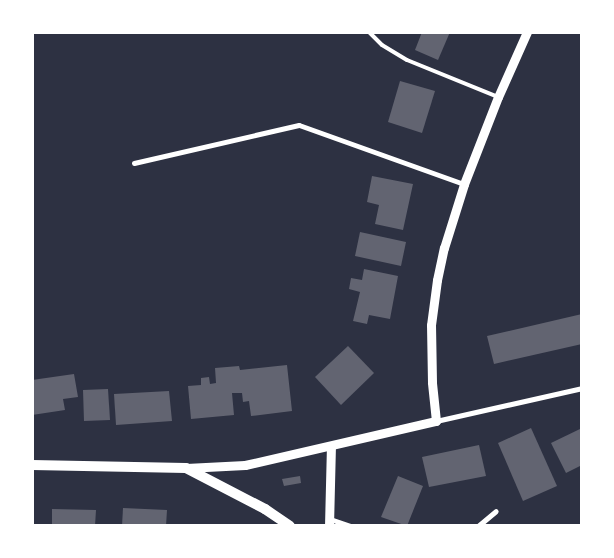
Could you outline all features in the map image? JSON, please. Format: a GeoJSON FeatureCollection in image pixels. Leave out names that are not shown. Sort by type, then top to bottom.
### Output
{"type":"FeatureCollection","features":[{"type":"Feature","properties":{"kind":"main road"},"geometry":{"type":"LineString","coordinates":[[32,465],[186,468],[265,509],[290,526]]}},
{"type":"Feature","properties":{"kind":"street"},"geometry":{"type":"LineString","coordinates":[[436,422],[430,349],[433,306],[444,248],[464,184],[498,97],[527,32]]}},
{"type":"Feature","properties":{"kind":"street"},"geometry":{"type":"LineString","coordinates":[[134,164],[299,126],[464,184]]}},
{"type":"Feature","properties":{"kind":"street"},"geometry":{"type":"LineString","coordinates":[[186,468],[245,464],[582,388]]}},
{"type":"Feature","properties":{"kind":"street"},"geometry":{"type":"LineString","coordinates":[[331,446],[330,522],[350,526]]}},
{"type":"Feature","properties":{"kind":"street"},"geometry":{"type":"LineString","coordinates":[[478,526],[496,511]]}},
{"type":"Feature","properties":{"kind":"lane"},"geometry":{"type":"LineString","coordinates":[[369,32],[382,45],[407,60],[498,97]]}},
{"type":"Feature","properties":{"kind":"building"},"geometry":{"type":"Polygon","coordinates":[[[422,32],[450,32],[438,60],[415,50],[422,32]]]}},
{"type":"Feature","properties":{"kind":"building"},"geometry":{"type":"Polygon","coordinates":[[[400,81],[435,91],[422,133],[388,122],[400,81]]]}},
{"type":"Feature","properties":{"kind":"building"},"geometry":{"type":"Polygon","coordinates":[[[372,176],[413,184],[403,230],[375,224],[379,205],[367,202],[372,176]]]}},
{"type":"Feature","properties":{"kind":"building"},"geometry":{"type":"Polygon","coordinates":[[[360,232],[406,242],[401,266],[355,256],[360,232]]]}},
{"type":"Feature","properties":{"kind":"building"},"geometry":{"type":"Polygon","coordinates":[[[364,269],[398,276],[390,319],[369,315],[367,324],[353,321],[360,292],[349,289],[351,278],[362,280],[364,269]]]}},
{"type":"Feature","properties":{"kind":"building"},"geometry":{"type":"Polygon","coordinates":[[[582,314],[582,344],[494,364],[487,336],[582,314]]]}},
{"type":"Feature","properties":{"kind":"building"},"geometry":{"type":"Polygon","coordinates":[[[348,346],[374,373],[341,405],[315,377],[348,346]]]}},
{"type":"Feature","properties":{"kind":"building"},"geometry":{"type":"Polygon","coordinates":[[[287,365],[292,411],[251,416],[249,401],[243,402],[242,393],[232,393],[234,415],[191,419],[188,386],[201,385],[201,378],[209,377],[210,384],[216,383],[215,368],[239,366],[240,370],[287,365]]]}},
{"type":"Feature","properties":{"kind":"building"},"geometry":{"type":"Polygon","coordinates":[[[74,374],[78,397],[63,399],[65,410],[32,415],[32,380],[74,374]]]}},
{"type":"Feature","properties":{"kind":"building"},"geometry":{"type":"Polygon","coordinates":[[[108,389],[110,420],[84,421],[83,390],[108,389]]]}},
{"type":"Feature","properties":{"kind":"building"},"geometry":{"type":"Polygon","coordinates":[[[169,391],[172,421],[116,425],[114,394],[169,391]]]}},
{"type":"Feature","properties":{"kind":"building"},"geometry":{"type":"Polygon","coordinates":[[[531,428],[557,486],[523,501],[498,443],[531,428]]]}},
{"type":"Feature","properties":{"kind":"building"},"geometry":{"type":"Polygon","coordinates":[[[582,428],[582,465],[566,473],[551,443],[582,428]]]}},
{"type":"Feature","properties":{"kind":"building"},"geometry":{"type":"Polygon","coordinates":[[[479,445],[486,476],[429,487],[422,457],[479,445]]]}},
{"type":"Feature","properties":{"kind":"building"},"geometry":{"type":"Polygon","coordinates":[[[300,476],[301,483],[284,486],[282,479],[300,476]]]}},
{"type":"Feature","properties":{"kind":"building"},"geometry":{"type":"Polygon","coordinates":[[[398,476],[423,486],[407,526],[381,517],[398,476]]]}},
{"type":"Feature","properties":{"kind":"building"},"geometry":{"type":"Polygon","coordinates":[[[123,508],[167,510],[166,526],[122,526],[123,508]]]}},
{"type":"Feature","properties":{"kind":"building"},"geometry":{"type":"Polygon","coordinates":[[[52,509],[96,510],[95,526],[52,526],[52,509]]]}}]}
